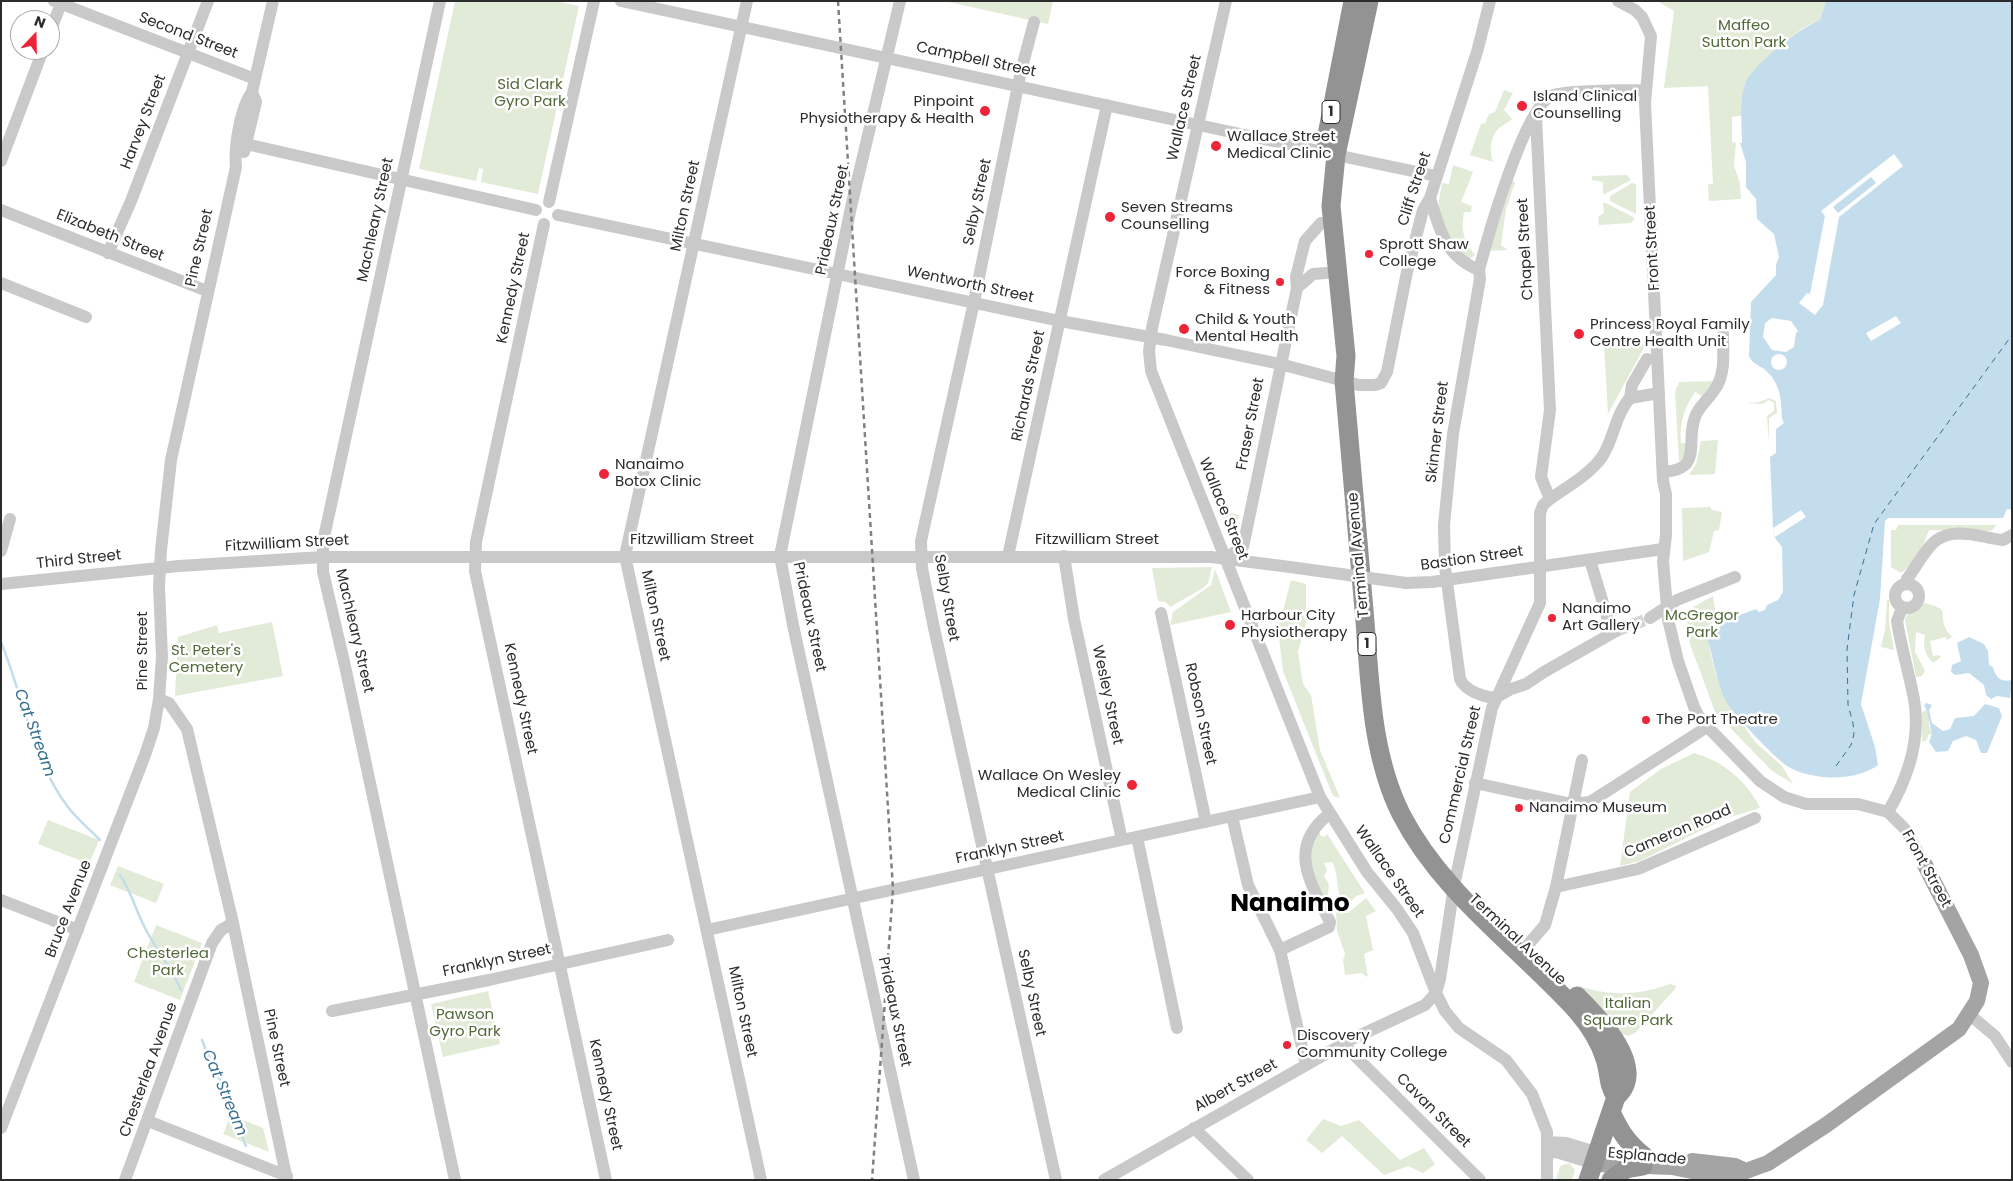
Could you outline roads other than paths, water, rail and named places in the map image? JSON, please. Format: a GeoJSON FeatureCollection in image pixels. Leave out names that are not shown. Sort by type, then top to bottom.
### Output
{"type":"FeatureCollection","features":[{"type":"Feature","properties":{"kind":"highway","name":"Terminal Avenue"},"geometry":{"type":"LineString","coordinates":[[1353,1],[1330,154],[1331,206],[1346,356],[1344,381],[1371,689],[1379,747],[1391,792],[1425,854],[1469,906],[1577,1012],[1600,1047],[1606,1061],[1609,1086],[1614,1105]]}},
{"type":"Feature","properties":{"kind":"highway","name":"Terminal Avenue"},"geometry":{"type":"LineString","coordinates":[[1344,381],[1334,358],[1319,201],[1369,1]]}},
{"type":"Feature","properties":{"kind":"highway","name":"Terminal Avenue"},"geometry":{"type":"LineString","coordinates":[[1454,886],[1470,894],[1600,1018],[1615,1038],[1626,1064],[1625,1085],[1614,1105],[1594,1166]]}},
{"type":"Feature","properties":{"kind":"highway"},"geometry":{"type":"LineString","coordinates":[[1611,1180],[1626,1169],[1643,1161],[1620,1132],[1614,1105]]}},
{"type":"Feature","properties":{"kind":"main road","name":"Front Street"},"geometry":{"type":"LineString","coordinates":[[1747,1175],[1826,1125],[1948,1038],[1963,1025],[1970,1015],[1980,989],[1977,967],[1924,865]]}},
{"type":"Feature","properties":{"kind":"main road","name":"Esplanade"},"geometry":{"type":"LineString","coordinates":[[1594,1166],[1643,1161],[1735,1166],[1747,1175]]}},
{"type":"Feature","properties":{"kind":"main road","name":"Esplanade"},"geometry":{"type":"LineString","coordinates":[[1643,1161],[1672,1167],[1704,1177],[1747,1175]]}},
{"type":"Feature","properties":{"kind":"street","name":"Harvey Street"},"geometry":{"type":"LineString","coordinates":[[108,253],[131,201],[208,1]]}},
{"type":"Feature","properties":{"kind":"street","name":"Pine Street"},"geometry":{"type":"LineString","coordinates":[[273,1],[252,92],[246,100],[242,143],[207,291],[171,460],[160,569],[162,657],[159,698],[169,703],[187,729],[233,923],[287,1178]]}},
{"type":"Feature","properties":{"kind":"street","name":"Machleary Street"},"geometry":{"type":"LineString","coordinates":[[440,1],[324,534],[322,557],[323,572],[345,666],[455,1180]]}},
{"type":"Feature","properties":{"kind":"street"},"geometry":{"type":"LineString","coordinates":[[549,202],[594,1]]}},
{"type":"Feature","properties":{"kind":"street","name":"Campbell Street"},"geometry":{"type":"LineString","coordinates":[[621,1],[1436,176]]}},
{"type":"Feature","properties":{"kind":"street","name":"Milton Street"},"geometry":{"type":"LineString","coordinates":[[747,1],[695,243],[660,388],[625,556],[761,1180]]}},
{"type":"Feature","properties":{"kind":"street","name":"Prideaux Street"},"geometry":{"type":"LineString","coordinates":[[900,1],[888,58],[851,207],[780,556],[793,625],[914,1180]]}},
{"type":"Feature","properties":{"kind":"street","name":"Wallace Street"},"geometry":{"type":"LineString","coordinates":[[1226,1],[1151,338],[1150,361],[1153,378],[1320,798],[1367,872],[1397,909],[1413,933],[1445,1011],[1459,1028],[1502,1057],[1523,1080],[1541,1113],[1548,1147],[1547,1180]]}},
{"type":"Feature","properties":{"kind":"street","name":"Cliff Street"},"geometry":{"type":"LineString","coordinates":[[1374,385],[1381,383],[1387,372],[1407,272],[1423,210],[1430,198],[1477,52],[1490,1]]}},
{"type":"Feature","properties":{"kind":"street","name":"Front Street"},"geometry":{"type":"LineString","coordinates":[[1618,1],[1635,10],[1642,17],[1650,36],[1645,90],[1663,476],[1666,494],[1666,537],[1663,549],[1666,606],[1678,661],[1694,707],[1707,727],[1760,781],[1784,797],[1806,804],[1858,804],[1888,812],[1905,829],[1924,865]]}},
{"type":"Feature","properties":{"kind":"street","name":"Second Street"},"geometry":{"type":"LineString","coordinates":[[59,2],[255,79]]}},
{"type":"Feature","properties":{"kind":"street","name":"Selby Street"},"geometry":{"type":"LineString","coordinates":[[1034,22],[1018,86],[974,302],[921,541],[921,556],[934,628],[1056,1180]]}},
{"type":"Feature","properties":{"kind":"street"},"geometry":{"type":"LineString","coordinates":[[1,161],[39,60]]}},
{"type":"Feature","properties":{"kind":"street"},"geometry":{"type":"LineString","coordinates":[[1537,112],[1544,100],[1559,94],[1645,90]]}},
{"type":"Feature","properties":{"kind":"street","name":"Richards Street"},"geometry":{"type":"LineString","coordinates":[[1008,556],[1107,105]]}},
{"type":"Feature","properties":{"kind":"street","name":"Chapel Street"},"geometry":{"type":"LineString","coordinates":[[1537,112],[1537,150],[1550,410],[1541,477],[1550,499]]}},
{"type":"Feature","properties":{"kind":"street","name":"Skinner Street"},"geometry":{"type":"LineString","coordinates":[[1495,698],[1484,697],[1462,685],[1460,679],[1456,665],[1444,535],[1453,434],[1480,279],[1479,270],[1489,230],[1518,154],[1537,112]]}},
{"type":"Feature","properties":{"kind":"street"},"geometry":{"type":"LineString","coordinates":[[242,143],[536,210]]}},
{"type":"Feature","properties":{"kind":"street"},"geometry":{"type":"LineString","coordinates":[[1518,154],[1537,150]]}},
{"type":"Feature","properties":{"kind":"street"},"geometry":{"type":"LineString","coordinates":[[1430,198],[1442,236],[1449,247],[1456,257],[1479,270]]}},
{"type":"Feature","properties":{"kind":"street"},"geometry":{"type":"LineString","coordinates":[[549,202],[555,205],[558,215],[554,222],[544,224],[537,219],[536,210],[541,203],[549,202]]}},
{"type":"Feature","properties":{"kind":"street","name":"Elizabeth Street"},"geometry":{"type":"LineString","coordinates":[[1,210],[207,291]]}},
{"type":"Feature","properties":{"kind":"street","name":"Wentworth Street"},"geometry":{"type":"LineString","coordinates":[[558,215],[1060,321],[1280,364],[1344,381],[1374,385]]}},
{"type":"Feature","properties":{"kind":"street","name":"Fraser Street"},"geometry":{"type":"LineString","coordinates":[[1225,558],[1243,547],[1297,288],[1296,277],[1305,241],[1321,223]]}},
{"type":"Feature","properties":{"kind":"street","name":"Kennedy Street"},"geometry":{"type":"LineString","coordinates":[[544,224],[476,542],[475,571],[606,1180]]}},
{"type":"Feature","properties":{"kind":"street"},"geometry":{"type":"LineString","coordinates":[[1297,288],[1313,274],[1326,273]]}},
{"type":"Feature","properties":{"kind":"street"},"geometry":{"type":"LineString","coordinates":[[1,283],[86,317]]}},
{"type":"Feature","properties":{"kind":"street"},"geometry":{"type":"LineString","coordinates":[[1663,476],[1686,464],[1690,457],[1694,419],[1699,409],[1714,392],[1720,378],[1723,333]]}},
{"type":"Feature","properties":{"kind":"street"},"geometry":{"type":"LineString","coordinates":[[1550,499],[1595,465],[1603,456],[1617,419],[1630,398],[1632,385],[1647,359]]}},
{"type":"Feature","properties":{"kind":"street"},"geometry":{"type":"LineString","coordinates":[[1630,398],[1659,392]]}},
{"type":"Feature","properties":{"kind":"street","name":"Commercial Street"},"geometry":{"type":"LineString","coordinates":[[1436,993],[1445,949],[1454,886],[1495,698],[1537,612],[1541,596],[1540,511],[1550,499]]}},
{"type":"Feature","properties":{"kind":"street"},"geometry":{"type":"LineString","coordinates":[[1,551],[10,519]]}},
{"type":"Feature","properties":{"kind":"street"},"geometry":{"type":"LineString","coordinates":[[1906,584],[1907,579],[1930,544],[1942,534],[1967,533],[2003,540],[2012,535]]}},
{"type":"Feature","properties":{"kind":"street","name":"Bastion Street"},"geometry":{"type":"LineString","coordinates":[[1225,558],[1406,582],[1448,579],[1663,549]]}},
{"type":"Feature","properties":{"kind":"street","name":"Fitzwilliam Street"},"geometry":{"type":"LineString","coordinates":[[160,569],[322,557],[1064,556],[1225,558]]}},
{"type":"Feature","properties":{"kind":"street","name":"Wesley Street"},"geometry":{"type":"LineString","coordinates":[[1064,556],[1074,619],[1122,840]]}},
{"type":"Feature","properties":{"kind":"street"},"geometry":{"type":"LineString","coordinates":[[1495,698],[1511,689],[1526,684],[1614,632],[1590,560]]}},
{"type":"Feature","properties":{"kind":"street","name":"Third Street"},"geometry":{"type":"LineString","coordinates":[[1,584],[160,569]]}},
{"type":"Feature","properties":{"kind":"street"},"geometry":{"type":"LineString","coordinates":[[1650,618],[1677,600],[1735,577]]}},
{"type":"Feature","properties":{"kind":"street"},"geometry":{"type":"LineString","coordinates":[[1906,584],[1917,588],[1919,600],[1914,607],[1902,608],[1896,602],[1894,594],[1898,587],[1906,584]]}},
{"type":"Feature","properties":{"kind":"street"},"geometry":{"type":"LineString","coordinates":[[1888,812],[1898,795],[1914,748],[1914,701],[1897,621],[1902,608]]}},
{"type":"Feature","properties":{"kind":"street","name":"Robson Street"},"geometry":{"type":"LineString","coordinates":[[1161,613],[1206,822]]}},
{"type":"Feature","properties":{"kind":"street","name":"Bruce Avenue"},"geometry":{"type":"LineString","coordinates":[[1,1128],[145,756],[154,728],[159,698]]}},
{"type":"Feature","properties":{"kind":"street"},"geometry":{"type":"LineString","coordinates":[[1475,783],[1572,804],[1590,802],[1707,727]]}},
{"type":"Feature","properties":{"kind":"street"},"geometry":{"type":"LineString","coordinates":[[1526,947],[1545,925],[1556,887],[1582,760]]}},
{"type":"Feature","properties":{"kind":"street","name":"Franklyn Street"},"geometry":{"type":"LineString","coordinates":[[707,930],[1320,798]]}},
{"type":"Feature","properties":{"kind":"street"},"geometry":{"type":"LineString","coordinates":[[1280,950],[1329,927],[1330,922],[1306,871],[1304,855],[1318,823],[1329,814]]}},
{"type":"Feature","properties":{"kind":"street"},"geometry":{"type":"LineString","coordinates":[[1232,816],[1248,886],[1280,950],[1306,1065]]}},
{"type":"Feature","properties":{"kind":"street","name":"Cameron Road"},"geometry":{"type":"LineString","coordinates":[[1556,887],[1638,869],[1754,818]]}},
{"type":"Feature","properties":{"kind":"street"},"geometry":{"type":"LineString","coordinates":[[1137,837],[1177,1028]]}},
{"type":"Feature","properties":{"kind":"street"},"geometry":{"type":"LineString","coordinates":[[1,900],[78,930]]}},
{"type":"Feature","properties":{"kind":"street","name":"Chesterlea Avenue"},"geometry":{"type":"LineString","coordinates":[[125,1180],[212,943],[221,930],[233,923]]}},
{"type":"Feature","properties":{"kind":"street","name":"Franklyn Street"},"geometry":{"type":"LineString","coordinates":[[332,1011],[668,940]]}},
{"type":"Feature","properties":{"kind":"street"},"geometry":{"type":"LineString","coordinates":[[1420,952],[1427,956],[1439,956],[1445,949]]}},
{"type":"Feature","properties":{"kind":"street","name":"Albert Street"},"geometry":{"type":"LineString","coordinates":[[1104,1180],[1343,1044],[1425,1006],[1436,993]]}},
{"type":"Feature","properties":{"kind":"street"},"geometry":{"type":"LineString","coordinates":[[1970,1015],[1995,1036],[2012,1062]]}},
{"type":"Feature","properties":{"kind":"street","name":"Cavan Street"},"geometry":{"type":"LineString","coordinates":[[1343,1044],[1480,1180]]}},
{"type":"Feature","properties":{"kind":"street"},"geometry":{"type":"LineString","coordinates":[[1,1093],[16,1091]]}},
{"type":"Feature","properties":{"kind":"street"},"geometry":{"type":"LineString","coordinates":[[148,1121],[287,1178]]}},
{"type":"Feature","properties":{"kind":"street"},"geometry":{"type":"LineString","coordinates":[[1194,1128],[1248,1180]]}},
{"type":"Feature","properties":{"kind":"street","name":"Esplanade"},"geometry":{"type":"LineString","coordinates":[[1548,1147],[1556,1152],[1594,1166]]}},
{"type":"Feature","properties":{"kind":"water"},"geometry":{"type":"Polygon","coordinates":[[[1826,1],[2012,1],[2012,510],[2007,509],[2003,518],[1888,518],[1885,521],[1880,599],[1861,704],[1875,747],[1878,765],[1869,771],[1833,778],[1809,775],[1787,766],[1746,726],[1727,703],[1718,681],[1708,641],[1717,629],[1736,617],[1756,609],[1759,612],[1765,610],[1767,605],[1778,600],[1783,592],[1782,547],[1775,538],[1773,528],[1770,457],[1776,453],[1776,429],[1784,423],[1779,392],[1774,380],[1770,374],[1753,362],[1749,356],[1751,302],[1776,275],[1776,265],[1779,257],[1774,234],[1757,219],[1756,199],[1746,187],[1746,162],[1740,143],[1742,143],[1741,105],[1743,90],[1749,76],[1767,57],[1801,30],[1820,20],[1826,1]]]}},
{"type":"Feature","properties":{"kind":"water"},"geometry":{"type":"Polygon","coordinates":[[[1969,637],[1984,644],[1988,651],[1989,665],[1993,667],[1999,678],[2004,681],[2012,680],[2010,698],[1997,696],[1991,699],[1986,695],[1984,685],[1969,673],[1955,675],[1951,672],[1952,665],[1961,661],[1957,643],[1969,637]]]}},
{"type":"Feature","properties":{"kind":"water"},"geometry":{"type":"Polygon","coordinates":[[[1926,703],[1932,705],[1929,710],[1932,723],[1943,731],[1950,729],[1955,718],[1974,716],[1985,704],[1999,708],[2002,716],[1987,753],[1981,753],[1976,740],[1966,736],[1953,741],[1948,751],[1936,752],[1929,742],[1932,734],[1924,705],[1926,703]]]}},
{"type":"Feature","properties":{"kind":"waterway","name":"Cat Stream"},"geometry":{"type":"LineString","coordinates":[[1,642],[37,749],[46,770],[56,790],[68,807],[100,840]]}},
{"type":"Feature","properties":{"kind":"waterway","name":"Cat Stream"},"geometry":{"type":"LineString","coordinates":[[120,875],[145,928],[181,990]]}},
{"type":"Feature","properties":{"kind":"waterway","name":"Cat Stream"},"geometry":{"type":"LineString","coordinates":[[202,1040],[237,1116],[246,1146]]}},
{"type":"Feature","properties":{"kind":"tunnel"},"geometry":{"type":"LineString","coordinates":[[1616,631],[1650,618]]}},
{"type":"Feature","properties":{"kind":"railway"},"geometry":{"type":"LineString","coordinates":[[838,1],[893,889],[872,1180]]}},
{"type":"Feature","properties":{"kind":"place","name":"Island Clinical Counselling"},"geometry":{"type":"Point","coordinates":[1522,106]}},
{"type":"Feature","properties":{"kind":"place","name":"Pinpoint Physiotherapy & Health"},"geometry":{"type":"Point","coordinates":[985,111]}},
{"type":"Feature","properties":{"kind":"place","name":"Wallace Street Medical Clinic"},"geometry":{"type":"Point","coordinates":[1216,146]}},
{"type":"Feature","properties":{"kind":"place","name":"Seven Streams Counselling"},"geometry":{"type":"Point","coordinates":[1110,217]}},
{"type":"Feature","properties":{"kind":"place","name":"Sprott Shaw College"},"geometry":{"type":"Point","coordinates":[1369,254]}},
{"type":"Feature","properties":{"kind":"place","name":"Force Boxing & Fitness"},"geometry":{"type":"Point","coordinates":[1280,282]}},
{"type":"Feature","properties":{"kind":"place","name":"Child & Youth Mental Health"},"geometry":{"type":"Point","coordinates":[1184,329]}},
{"type":"Feature","properties":{"kind":"place","name":"Princess Royal Family Centre Health Unit"},"geometry":{"type":"Point","coordinates":[1579,334]}},
{"type":"Feature","properties":{"kind":"place","name":"Nanaimo Botox Clinic"},"geometry":{"type":"Point","coordinates":[604,474]}},
{"type":"Feature","properties":{"kind":"place","name":"Nanaimo Art Gallery"},"geometry":{"type":"Point","coordinates":[1552,618]}},
{"type":"Feature","properties":{"kind":"place","name":"Harbour City Physiotherapy"},"geometry":{"type":"Point","coordinates":[1230,625]}},
{"type":"Feature","properties":{"kind":"place","name":"The Port Theatre"},"geometry":{"type":"Point","coordinates":[1646,720]}},
{"type":"Feature","properties":{"kind":"place","name":"Wallace On Wesley Medical Clinic"},"geometry":{"type":"Point","coordinates":[1132,785]}},
{"type":"Feature","properties":{"kind":"place","name":"Nanaimo Museum"},"geometry":{"type":"Point","coordinates":[1519,808]}},
{"type":"Feature","properties":{"kind":"place","name":"Discovery Community College"},"geometry":{"type":"Point","coordinates":[1287,1045]}},
{"type":"Feature","properties":{"kind":"district","name":"Nanaimo"},"geometry":{"type":"Point","coordinates":[1290,905]}},
{"type":"Feature","properties":{"kind":"park label","name":"Maffeo Sutton Park"},"geometry":{"type":"Point","coordinates":[1744,34]}},
{"type":"Feature","properties":{"kind":"park label","name":"Sid Clark Gyro Park"},"geometry":{"type":"Point","coordinates":[530,94]}},
{"type":"Feature","properties":{"kind":"park label","name":"McGregor Park"},"geometry":{"type":"Point","coordinates":[1702,624]}},
{"type":"Feature","properties":{"kind":"park label","name":"St. Peter's Cemetery"},"geometry":{"type":"Point","coordinates":[206,660]}},
{"type":"Feature","properties":{"kind":"park label","name":"Chesterlea Park"},"geometry":{"type":"Point","coordinates":[168,962]}},
{"type":"Feature","properties":{"kind":"park label","name":"Italian Square Park"},"geometry":{"type":"Point","coordinates":[1628,1012]}},
{"type":"Feature","properties":{"kind":"park label","name":"Pawson Gyro Park"},"geometry":{"type":"Point","coordinates":[465,1024]}}]}
